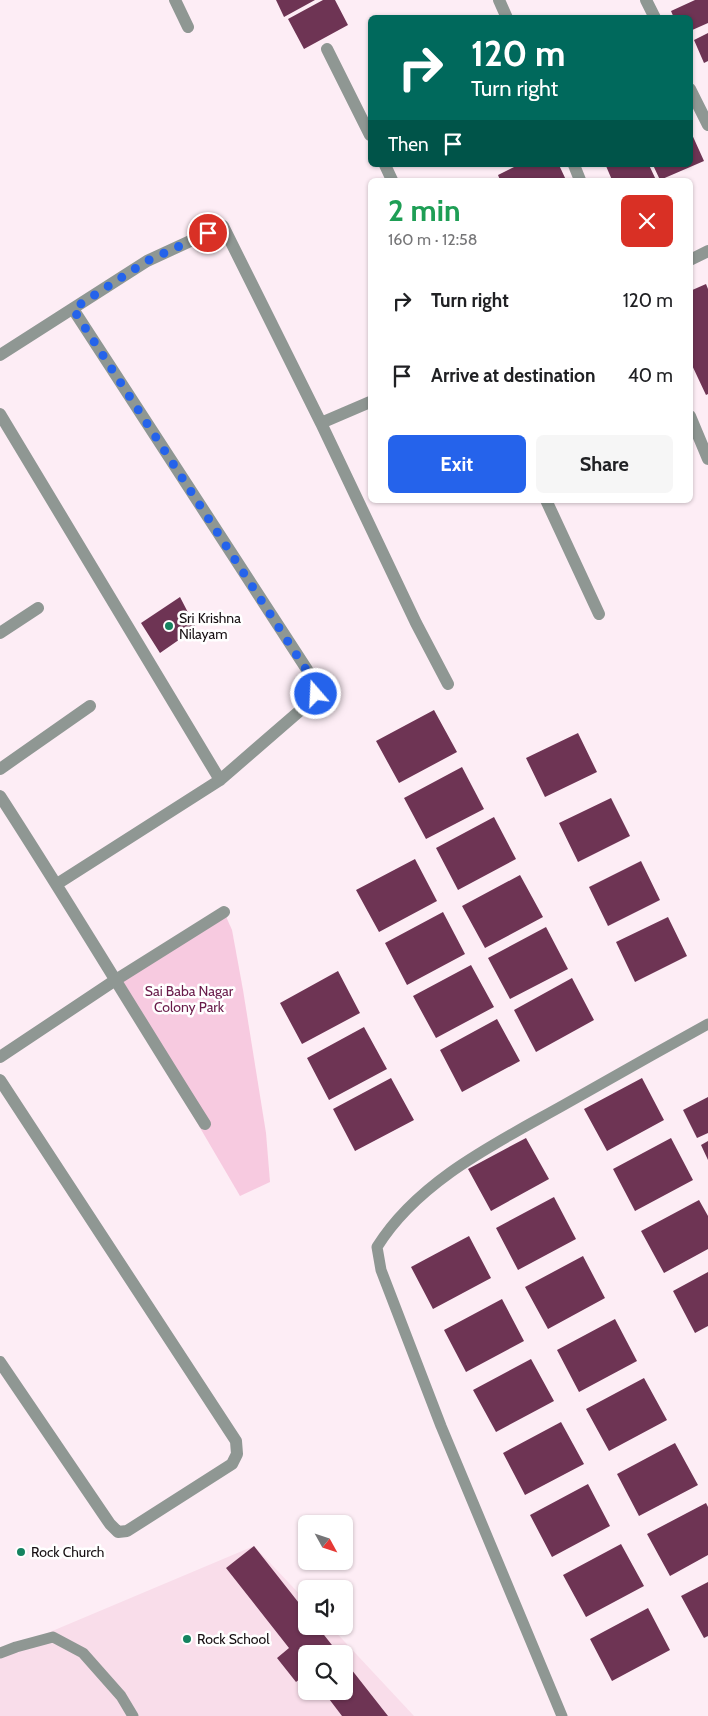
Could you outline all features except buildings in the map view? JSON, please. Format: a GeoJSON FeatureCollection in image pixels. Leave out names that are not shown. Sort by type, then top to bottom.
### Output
{"type":"FeatureCollection","features":[{"type":"Feature","properties":{"kind":"street"},"geometry":{"type":"LineString","coordinates":[[175,0],[188,27]]}},
{"type":"Feature","properties":{"kind":"street"},"geometry":{"type":"LineString","coordinates":[[499,0],[506,15]]}},
{"type":"Feature","properties":{"kind":"street"},"geometry":{"type":"LineString","coordinates":[[646,0],[654,15]]}},
{"type":"Feature","properties":{"kind":"street"},"geometry":{"type":"LineString","coordinates":[[327,49],[368,131]]}},
{"type":"Feature","properties":{"kind":"street"},"geometry":{"type":"LineString","coordinates":[[693,95],[708,125]]}},
{"type":"Feature","properties":{"kind":"street"},"geometry":{"type":"LineString","coordinates":[[0,355],[147,261],[223,226],[321,423],[416,623],[448,684]]}},
{"type":"Feature","properties":{"kind":"street"},"geometry":{"type":"LineString","coordinates":[[693,259],[708,252]]}},
{"type":"Feature","properties":{"kind":"street"},"geometry":{"type":"LineString","coordinates":[[57,884],[220,780],[310,702],[316,694],[316,685],[73,309]]}},
{"type":"Feature","properties":{"kind":"street"},"geometry":{"type":"LineString","coordinates":[[321,423],[368,403]]}},
{"type":"Feature","properties":{"kind":"street"},"geometry":{"type":"LineString","coordinates":[[0,414],[220,780]]}},
{"type":"Feature","properties":{"kind":"street"},"geometry":{"type":"LineString","coordinates":[[693,423],[708,459]]}},
{"type":"Feature","properties":{"kind":"street"},"geometry":{"type":"LineString","coordinates":[[547,503],[599,614]]}},
{"type":"Feature","properties":{"kind":"street"},"geometry":{"type":"LineString","coordinates":[[0,633],[38,608]]}},
{"type":"Feature","properties":{"kind":"street"},"geometry":{"type":"LineString","coordinates":[[0,769],[90,706]]}},
{"type":"Feature","properties":{"kind":"street"},"geometry":{"type":"LineString","coordinates":[[0,796],[57,884],[114,981],[204,1124]]}},
{"type":"Feature","properties":{"kind":"street"},"geometry":{"type":"LineString","coordinates":[[0,1057],[114,981],[224,912]]}},
{"type":"Feature","properties":{"kind":"street"},"geometry":{"type":"LineString","coordinates":[[0,1080],[236,1441],[237,1454],[232,1464],[127,1531],[118,1532],[110,1524],[0,1362]]}},
{"type":"Feature","properties":{"kind":"lane"},"geometry":{"type":"LineString","coordinates":[[562,1716],[441,1426],[380,1270],[377,1247],[387,1231],[422,1196],[479,1152],[708,1024]]}},
{"type":"Feature","properties":{"kind":"lane"},"geometry":{"type":"LineString","coordinates":[[0,1653],[53,1638],[83,1653],[121,1696],[133,1716]]}},
{"type":"Feature","properties":{"kind":"shaded area","name":"Rock School"},"geometry":{"type":"Polygon","coordinates":[[[254,1546],[298,1593],[298,1635],[338,1635],[348,1645],[298,1645],[298,1700],[353,1700],[353,1651],[414,1716],[0,1716],[0,1653],[254,1546]]]}},
{"type":"Feature","properties":{"kind":"green space","name":"Sai Baba Nagar Colony Park"},"geometry":{"type":"Polygon","coordinates":[[[224,912],[232,930],[243,990],[266,1133],[270,1182],[240,1196],[114,981],[224,912]]]}},
{"type":"Feature","properties":{"kind":"place","name":"Sri Krishna Nilayam"},"geometry":{"type":"Point","coordinates":[169,626]}},
{"type":"Feature","properties":{"kind":"place","name":"Rock Church"},"geometry":{"type":"Point","coordinates":[21,1552]}},
{"type":"Feature","properties":{"kind":"place","name":"Rock School"},"geometry":{"type":"Point","coordinates":[187,1639]}},
{"type":"Feature","properties":{"kind":"route"},"geometry":{"type":"LineString","coordinates":[[208,233],[147,261],[73,309],[316,685],[316,694]]}}]}
